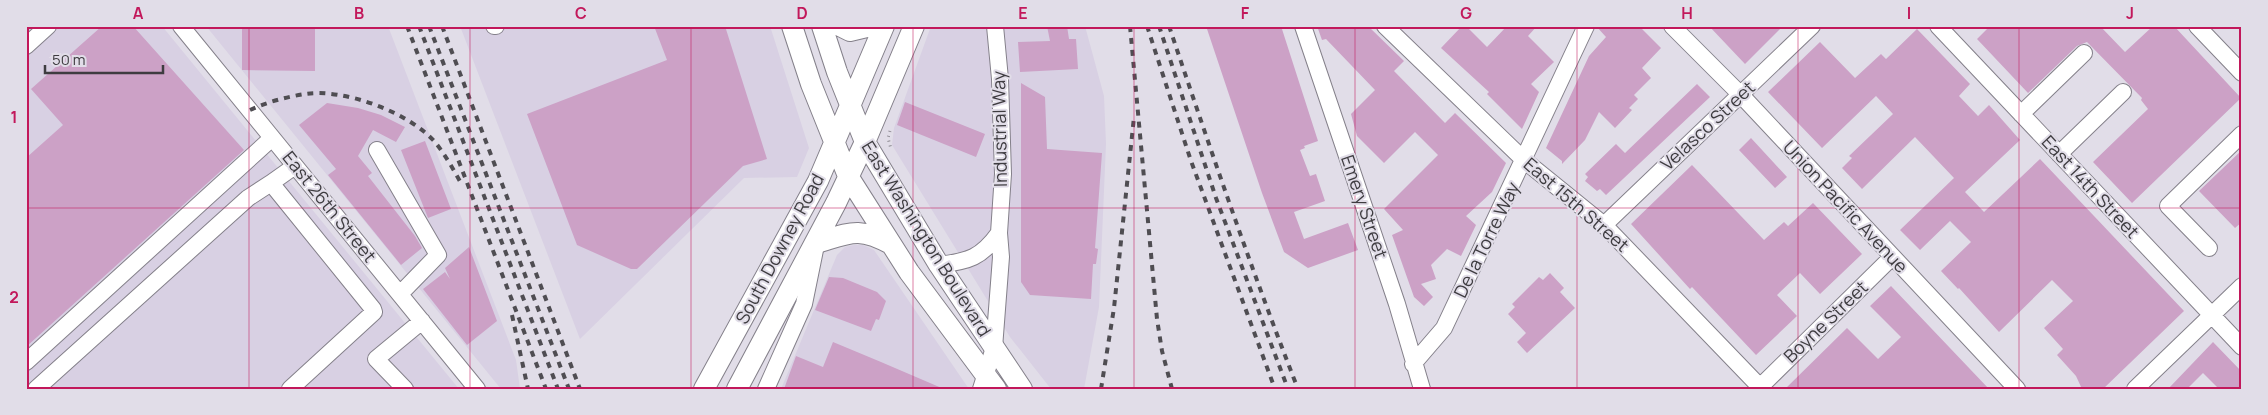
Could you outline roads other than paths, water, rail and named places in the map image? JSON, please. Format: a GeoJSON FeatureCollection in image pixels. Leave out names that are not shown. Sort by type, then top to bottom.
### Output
{"type":"FeatureCollection","features":[{"type":"Feature","properties":{"kind":"main road","name":"East Washington Boulevard"},"geometry":{"type":"LineString","coordinates":[[792,26],[834,145],[848,176],[891,244],[987,384]]}},
{"type":"Feature","properties":{"kind":"main road","name":"East Washington Boulevard"},"geometry":{"type":"LineString","coordinates":[[822,26],[865,142],[939,265],[1022,389]]}},
{"type":"Feature","properties":{"kind":"main road"},"geometry":{"type":"LineString","coordinates":[[840,26],[850,31],[871,26]]}},
{"type":"Feature","properties":{"kind":"main road","name":"South Downey Road"},"geometry":{"type":"LineString","coordinates":[[704,389],[774,264],[819,178],[884,26]]}},
{"type":"Feature","properties":{"kind":"main road","name":"South Downey Road"},"geometry":{"type":"LineString","coordinates":[[737,389],[816,243],[865,142],[914,26]]}},
{"type":"Feature","properties":{"kind":"main road"},"geometry":{"type":"LineString","coordinates":[[816,243],[857,231],[874,235],[891,244]]}},
{"type":"Feature","properties":{"kind":"street"},"geometry":{"type":"LineString","coordinates":[[26,46],[48,26]]}},
{"type":"Feature","properties":{"kind":"street","name":"East 26th Street"},"geometry":{"type":"LineString","coordinates":[[181,26],[477,389]]}},
{"type":"Feature","properties":{"kind":"street","name":"Industrial Way"},"geometry":{"type":"LineString","coordinates":[[987,384],[994,348],[1001,256],[999,233],[1003,174],[1000,79],[995,26]]}},
{"type":"Feature","properties":{"kind":"street","name":"Emery Street"},"geometry":{"type":"LineString","coordinates":[[1303,26],[1397,304],[1413,364],[1422,389]]}},
{"type":"Feature","properties":{"kind":"street","name":"East 15th Street"},"geometry":{"type":"LineString","coordinates":[[1385,26],[1525,160],[1604,225],[1761,388]]}},
{"type":"Feature","properties":{"kind":"street","name":"De la Torre Way"},"geometry":{"type":"LineString","coordinates":[[1413,364],[1444,328],[1525,160],[1586,26]]}},
{"type":"Feature","properties":{"kind":"street","name":"Union Pacific Avenue"},"geometry":{"type":"LineString","coordinates":[[1672,26],[1741,95],[2018,389]]}},
{"type":"Feature","properties":{"kind":"street","name":"Velasco Street"},"geometry":{"type":"LineString","coordinates":[[1604,225],[1812,26]]}},
{"type":"Feature","properties":{"kind":"street","name":"East 14th Street"},"geometry":{"type":"LineString","coordinates":[[1938,26],[2242,347]]}},
{"type":"Feature","properties":{"kind":"street"},"geometry":{"type":"LineString","coordinates":[[2197,26],[2242,73]]}},
{"type":"Feature","properties":{"kind":"street"},"geometry":{"type":"LineString","coordinates":[[2022,114],[2084,53]]}},
{"type":"Feature","properties":{"kind":"street"},"geometry":{"type":"LineString","coordinates":[[2059,154],[2123,92]]}},
{"type":"Feature","properties":{"kind":"street"},"geometry":{"type":"LineString","coordinates":[[2208,248],[2168,206],[2242,134]]}},
{"type":"Feature","properties":{"kind":"street"},"geometry":{"type":"LineString","coordinates":[[26,362],[272,138]]}},
{"type":"Feature","properties":{"kind":"street"},"geometry":{"type":"LineString","coordinates":[[377,150],[438,254],[400,294]]}},
{"type":"Feature","properties":{"kind":"street"},"geometry":{"type":"LineString","coordinates":[[36,389],[248,198],[295,166]]}},
{"type":"Feature","properties":{"kind":"street"},"geometry":{"type":"LineString","coordinates":[[271,183],[373,308],[374,312],[290,389]]}},
{"type":"Feature","properties":{"kind":"street"},"geometry":{"type":"LineString","coordinates":[[939,265],[967,261],[980,254],[999,233]]}},
{"type":"Feature","properties":{"kind":"street"},"geometry":{"type":"LineString","coordinates":[[766,389],[804,304],[816,243]]}},
{"type":"Feature","properties":{"kind":"street","name":"Boyne Street"},"geometry":{"type":"LineString","coordinates":[[1761,388],[1892,257]]}},
{"type":"Feature","properties":{"kind":"street"},"geometry":{"type":"LineString","coordinates":[[2134,389],[2242,286]]}},
{"type":"Feature","properties":{"kind":"street"},"geometry":{"type":"LineString","coordinates":[[405,389],[376,359],[422,321]]}},
{"type":"Feature","properties":{"kind":"railway"},"geometry":{"type":"LineString","coordinates":[[407,26],[546,389]]}},
{"type":"Feature","properties":{"kind":"railway"},"geometry":{"type":"LineString","coordinates":[[419,26],[558,389]]}},
{"type":"Feature","properties":{"kind":"railway"},"geometry":{"type":"LineString","coordinates":[[429,26],[569,389]]}},
{"type":"Feature","properties":{"kind":"railway"},"geometry":{"type":"LineString","coordinates":[[442,26],[580,389]]}},
{"type":"Feature","properties":{"kind":"railway"},"geometry":{"type":"LineString","coordinates":[[1130,26],[1157,319],[1162,351],[1172,389]]}},
{"type":"Feature","properties":{"kind":"railway"},"geometry":{"type":"LineString","coordinates":[[1147,26],[1191,161],[1275,389]]}},
{"type":"Feature","properties":{"kind":"railway"},"geometry":{"type":"LineString","coordinates":[[1159,26],[1216,198],[1288,389]]}},
{"type":"Feature","properties":{"kind":"railway"},"geometry":{"type":"LineString","coordinates":[[1169,26],[1247,254],[1298,389]]}},
{"type":"Feature","properties":{"kind":"railway"},"geometry":{"type":"LineString","coordinates":[[250,110],[284,98],[320,93],[338,95],[374,104],[423,130],[442,151],[461,183]]}},
{"type":"Feature","properties":{"kind":"railway"},"geometry":{"type":"LineString","coordinates":[[1101,389],[1114,308],[1134,117]]}},
{"type":"Feature","properties":{"kind":"railway"},"geometry":{"type":"LineString","coordinates":[[512,315],[528,389]]}}]}
